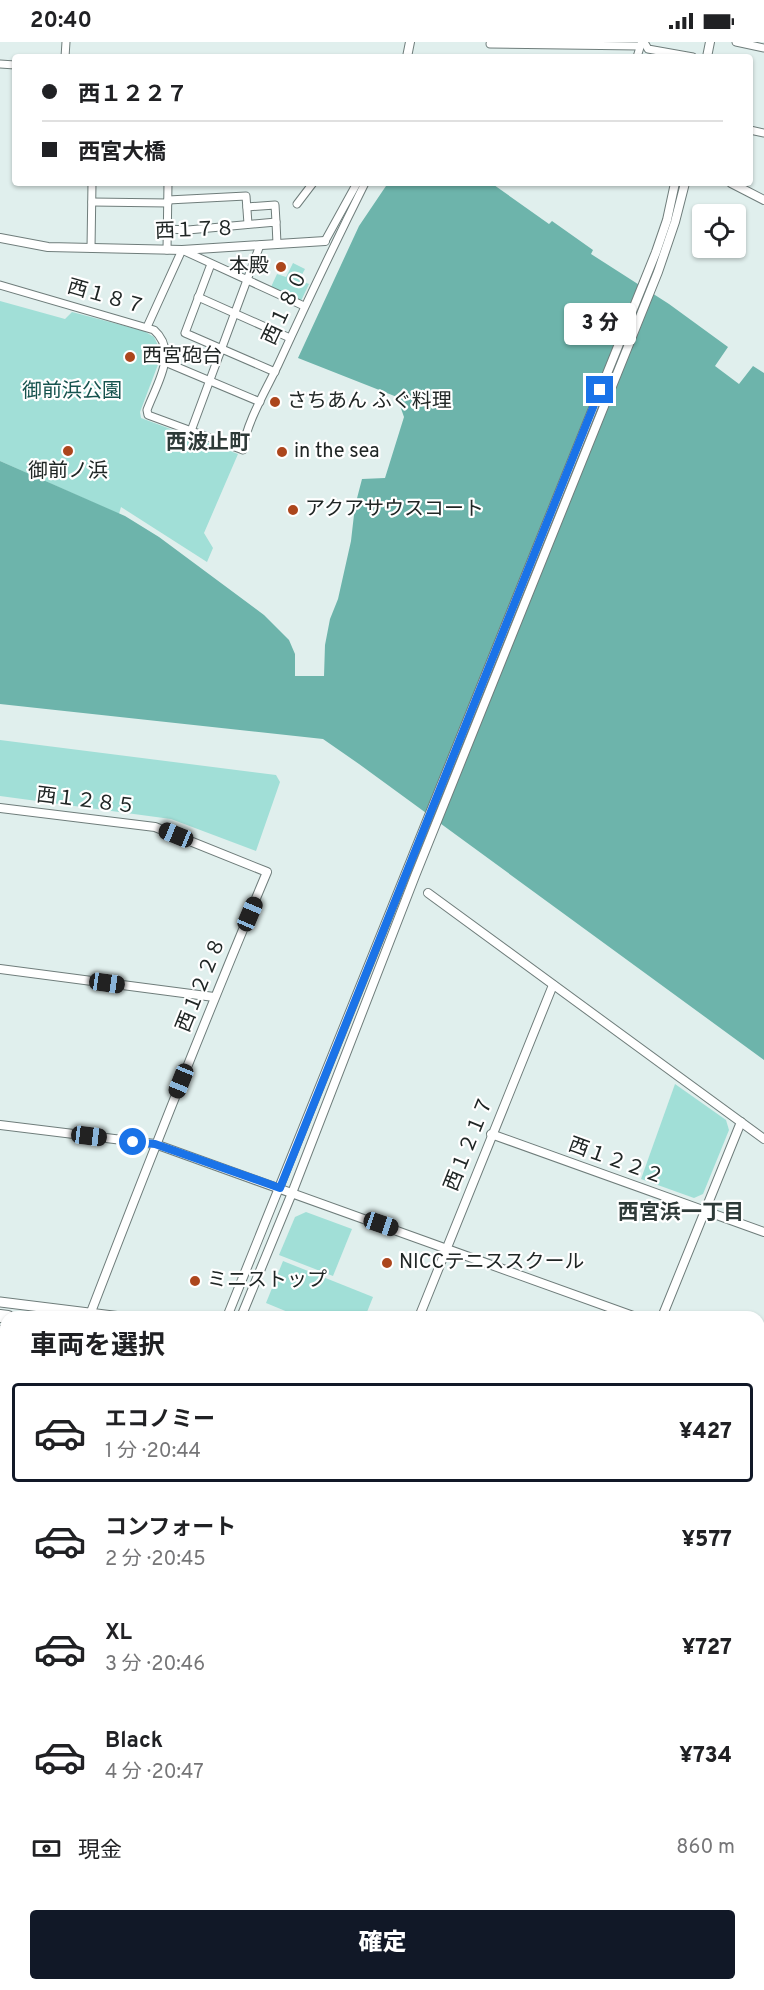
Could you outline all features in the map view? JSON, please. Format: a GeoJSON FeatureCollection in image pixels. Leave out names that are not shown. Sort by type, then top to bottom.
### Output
{"type":"FeatureCollection","features":[{"type":"Feature","properties":{"kind":"main road"},"geometry":{"type":"LineString","coordinates":[[0,1302],[82,1311]]}},
{"type":"Feature","properties":{"kind":"street"},"geometry":{"type":"LineString","coordinates":[[736,42],[764,48]]}},
{"type":"Feature","properties":{"kind":"street"},"geometry":{"type":"LineString","coordinates":[[490,44],[642,44],[648,49],[676,54]]}},
{"type":"Feature","properties":{"kind":"street"},"geometry":{"type":"LineString","coordinates":[[91,248],[92,186]]}},
{"type":"Feature","properties":{"kind":"street"},"geometry":{"type":"LineString","coordinates":[[167,250],[168,186]]}},
{"type":"Feature","properties":{"kind":"street"},"geometry":{"type":"LineString","coordinates":[[297,204],[311,186]]}},
{"type":"Feature","properties":{"kind":"street","name":"西１７８"},"geometry":{"type":"LineString","coordinates":[[0,238],[48,247],[167,250],[325,241],[355,186]]}},
{"type":"Feature","properties":{"kind":"street","name":"西１８０"},"geometry":{"type":"LineString","coordinates":[[191,432],[243,450],[260,402],[304,306],[364,186]]}},
{"type":"Feature","properties":{"kind":"street"},"geometry":{"type":"LineString","coordinates":[[671,221],[675,186]]}},
{"type":"Feature","properties":{"kind":"street"},"geometry":{"type":"LineString","coordinates":[[229,1311],[411,874],[684,186]]}},
{"type":"Feature","properties":{"kind":"street"},"geometry":{"type":"LineString","coordinates":[[737,186],[764,200]]}},
{"type":"Feature","properties":{"kind":"street"},"geometry":{"type":"LineString","coordinates":[[92,202],[168,202],[246,196],[248,224]]}},
{"type":"Feature","properties":{"kind":"street"},"geometry":{"type":"LineString","coordinates":[[247,207],[275,205],[277,244]]}},
{"type":"Feature","properties":{"kind":"street"},"geometry":{"type":"LineString","coordinates":[[167,229],[188,230],[276,222]]}},
{"type":"Feature","properties":{"kind":"street"},"geometry":{"type":"LineString","coordinates":[[260,245],[233,314],[210,380],[191,432],[146,413],[165,362],[210,380],[260,402]]}},
{"type":"Feature","properties":{"kind":"street"},"geometry":{"type":"LineString","coordinates":[[147,327],[182,250],[304,306]]}},
{"type":"Feature","properties":{"kind":"street"},"geometry":{"type":"LineString","coordinates":[[211,264],[185,333],[274,372]]}},
{"type":"Feature","properties":{"kind":"street","name":"西１８７"},"geometry":{"type":"LineString","coordinates":[[0,285],[154,330],[164,341],[165,362]]}},
{"type":"Feature","properties":{"kind":"street"},"geometry":{"type":"LineString","coordinates":[[198,297],[290,338]]}},
{"type":"Feature","properties":{"kind":"street","name":"西１２８５"},"geometry":{"type":"LineString","coordinates":[[0,808],[155,827],[267,872]]}},
{"type":"Feature","properties":{"kind":"street","name":"西１２２８"},"geometry":{"type":"LineString","coordinates":[[91,1311],[155,1144],[267,872]]}},
{"type":"Feature","properties":{"kind":"street"},"geometry":{"type":"LineString","coordinates":[[243,1311],[292,1193],[411,874]]}},
{"type":"Feature","properties":{"kind":"street"},"geometry":{"type":"LineString","coordinates":[[428,893],[764,1139]]}},
{"type":"Feature","properties":{"kind":"street"},"geometry":{"type":"LineString","coordinates":[[0,969],[214,997]]}},
{"type":"Feature","properties":{"kind":"street","name":"西１２１７"},"geometry":{"type":"LineString","coordinates":[[421,1311],[553,985]]}},
{"type":"Feature","properties":{"kind":"street"},"geometry":{"type":"LineString","coordinates":[[664,1311],[741,1122]]}},
{"type":"Feature","properties":{"kind":"street"},"geometry":{"type":"LineString","coordinates":[[0,1125],[155,1144],[620,1311]]}},
{"type":"Feature","properties":{"kind":"street","name":"西１２２２"},"geometry":{"type":"LineString","coordinates":[[491,1134],[764,1232]]}},
{"type":"Feature","properties":{"kind":"green space"},"geometry":{"type":"Polygon","coordinates":[[[293,263],[305,269],[299,280],[309,284],[301,301],[271,287],[277,274],[286,277],[293,263]]]}},
{"type":"Feature","properties":{"kind":"green space","name":"御前浜公園"},"geometry":{"type":"Polygon","coordinates":[[[0,301],[65,319],[72,312],[144,331],[154,337],[162,354],[140,412],[141,418],[238,454],[204,533],[213,548],[207,562],[121,507],[119,514],[0,461],[0,301]]]}},
{"type":"Feature","properties":{"kind":"green space"},"geometry":{"type":"Polygon","coordinates":[[[0,740],[276,775],[280,782],[256,851],[171,819],[0,796],[0,740]]]}},
{"type":"Feature","properties":{"kind":"green space"},"geometry":{"type":"Polygon","coordinates":[[[675,1084],[726,1120],[729,1130],[703,1194],[694,1198],[641,1179],[675,1084]]]}},
{"type":"Feature","properties":{"kind":"green space"},"geometry":{"type":"Polygon","coordinates":[[[306,1212],[352,1229],[333,1276],[279,1255],[295,1217],[306,1212]]]}},
{"type":"Feature","properties":{"kind":"green space"},"geometry":{"type":"Polygon","coordinates":[[[283,1261],[373,1297],[367,1311],[285,1311],[266,1303],[283,1261]]]}},
{"type":"Feature","properties":{"kind":"shaded area"},"geometry":{"type":"Polygon","coordinates":[[[386,186],[495,186],[549,224],[552,221],[593,250],[591,254],[669,304],[728,347],[715,366],[739,384],[753,366],[764,373],[764,1060],[323,739],[0,704],[0,461],[125,516],[159,537],[264,615],[289,640],[295,654],[295,676],[324,676],[325,645],[330,619],[338,599],[362,479],[385,478],[404,417],[397,397],[298,358],[359,226],[386,186]]]}},
{"type":"Feature","properties":{"kind":"place","name":"本殿"},"geometry":{"type":"Point","coordinates":[281,267]}},
{"type":"Feature","properties":{"kind":"place","name":"西宮砲台"},"geometry":{"type":"Point","coordinates":[130,357]}},
{"type":"Feature","properties":{"kind":"place","name":"さちあん ふぐ料理"},"geometry":{"type":"Point","coordinates":[275,402]}},
{"type":"Feature","properties":{"kind":"place","name":"御前ノ浜"},"geometry":{"type":"Point","coordinates":[68,451]}},
{"type":"Feature","properties":{"kind":"place","name":"in the sea"},"geometry":{"type":"Point","coordinates":[282,452]}},
{"type":"Feature","properties":{"kind":"place","name":"アクアサウスコート"},"geometry":{"type":"Point","coordinates":[293,510]}},
{"type":"Feature","properties":{"kind":"place","name":"NICCテニススクール"},"geometry":{"type":"Point","coordinates":[387,1263]}},
{"type":"Feature","properties":{"kind":"place","name":"ミニストップ"},"geometry":{"type":"Point","coordinates":[195,1281]}},
{"type":"Feature","properties":{"kind":"district","name":"西波止町"},"geometry":{"type":"Point","coordinates":[208,443]}},
{"type":"Feature","properties":{"kind":"district","name":"西宮浜一丁目"},"geometry":{"type":"Point","coordinates":[681,1213]}},
{"type":"Feature","properties":{"kind":"route"},"geometry":{"type":"LineString","coordinates":[[133,1142],[155,1144],[280,1188],[600,390]]}}]}
